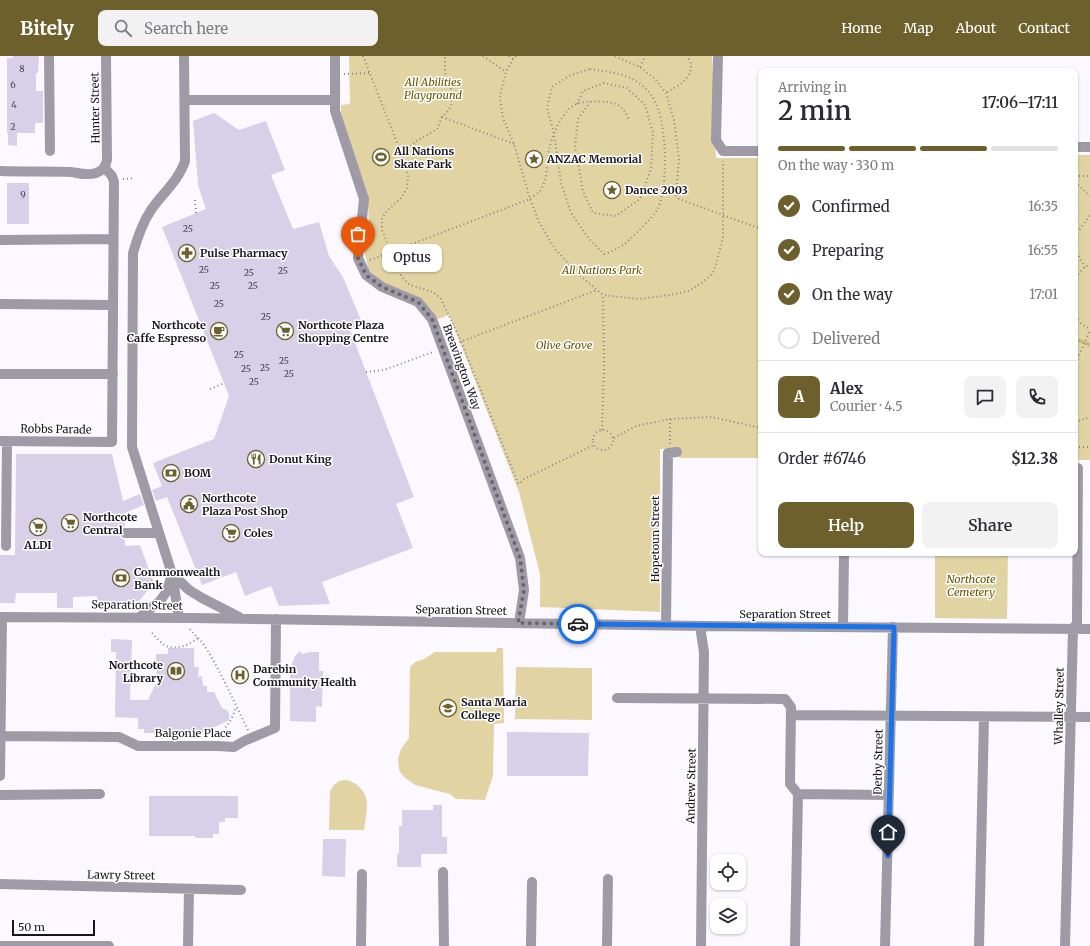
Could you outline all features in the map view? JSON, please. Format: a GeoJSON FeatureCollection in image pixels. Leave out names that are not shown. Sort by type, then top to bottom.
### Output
{"type":"FeatureCollection","features":[{"type":"Feature","properties":{"kind":"street"},"geometry":{"type":"LineString","coordinates":[[49,56],[50,151]]}},
{"type":"Feature","properties":{"kind":"street","name":"Hunter Street"},"geometry":{"type":"LineString","coordinates":[[106,56],[106,164]]}},
{"type":"Feature","properties":{"kind":"street"},"geometry":{"type":"LineString","coordinates":[[179,618],[172,574],[132,447],[133,253],[136,241],[151,211],[183,167],[185,156],[184,56]]}},
{"type":"Feature","properties":{"kind":"street","name":"Breavington Way"},"geometry":{"type":"LineString","coordinates":[[335,56],[335,111],[364,199],[358,258],[366,275],[382,287],[418,302],[432,319],[520,558],[524,590],[518,623]]}},
{"type":"Feature","properties":{"kind":"street"},"geometry":{"type":"LineString","coordinates":[[718,56],[716,140],[723,151],[758,151]]}},
{"type":"Feature","properties":{"kind":"street"},"geometry":{"type":"LineString","coordinates":[[185,100],[335,100]]}},
{"type":"Feature","properties":{"kind":"street"},"geometry":{"type":"LineString","coordinates":[[1078,147],[1090,147]]}},
{"type":"Feature","properties":{"kind":"street"},"geometry":{"type":"LineString","coordinates":[[0,171],[71,172],[86,174],[97,173],[106,164],[114,182],[113,374],[0,374]]}},
{"type":"Feature","properties":{"kind":"street"},"geometry":{"type":"LineString","coordinates":[[0,240],[113,239]]}},
{"type":"Feature","properties":{"kind":"street"},"geometry":{"type":"LineString","coordinates":[[0,304],[113,305]]}},
{"type":"Feature","properties":{"kind":"street","name":"Robbs Parade"},"geometry":{"type":"LineString","coordinates":[[3,441],[112,442],[113,374]]}},
{"type":"Feature","properties":{"kind":"street"},"geometry":{"type":"LineString","coordinates":[[0,507],[3,441]]}},
{"type":"Feature","properties":{"kind":"street"},"geometry":{"type":"LineString","coordinates":[[3,441],[6,546]]}},
{"type":"Feature","properties":{"kind":"street","name":"Hopetoun Street"},"geometry":{"type":"LineString","coordinates":[[666,625],[669,451]]}},
{"type":"Feature","properties":{"kind":"street"},"geometry":{"type":"LineString","coordinates":[[125,533],[159,533]]}},
{"type":"Feature","properties":{"kind":"street"},"geometry":{"type":"LineString","coordinates":[[843,627],[844,556]]}},
{"type":"Feature","properties":{"kind":"street","name":"Whalley Street"},"geometry":{"type":"LineString","coordinates":[[1065,946],[1073,629],[1077,623],[1077,556]]}},
{"type":"Feature","properties":{"kind":"street"},"geometry":{"type":"LineString","coordinates":[[140,617],[160,601],[167,591],[172,574]]}},
{"type":"Feature","properties":{"kind":"street"},"geometry":{"type":"LineString","coordinates":[[172,574],[189,590],[243,618]]}},
{"type":"Feature","properties":{"kind":"street"},"geometry":{"type":"LineString","coordinates":[[0,776],[1,617]]}},
{"type":"Feature","properties":{"kind":"street","name":"Separation Street"},"geometry":{"type":"LineString","coordinates":[[1,617],[243,618],[701,626],[1090,629]]}},
{"type":"Feature","properties":{"kind":"street","name":"Balgonie Place"},"geometry":{"type":"LineString","coordinates":[[0,736],[119,737],[138,746],[234,747],[244,741],[275,728],[276,619]]}},
{"type":"Feature","properties":{"kind":"street","name":"Andrew Street"},"geometry":{"type":"LineString","coordinates":[[701,626],[704,652],[701,946]]}},
{"type":"Feature","properties":{"kind":"street","name":"Derby Street"},"geometry":{"type":"LineString","coordinates":[[885,946],[894,627]]}},
{"type":"Feature","properties":{"kind":"street"},"geometry":{"type":"LineString","coordinates":[[617,698],[785,699],[790,707],[790,784],[798,794],[795,946]]}},
{"type":"Feature","properties":{"kind":"street"},"geometry":{"type":"LineString","coordinates":[[790,715],[1090,718]]}},
{"type":"Feature","properties":{"kind":"street"},"geometry":{"type":"LineString","coordinates":[[979,946],[984,717]]}},
{"type":"Feature","properties":{"kind":"street"},"geometry":{"type":"LineString","coordinates":[[0,795],[100,794]]}},
{"type":"Feature","properties":{"kind":"street"},"geometry":{"type":"LineString","coordinates":[[798,794],[889,795]]}},
{"type":"Feature","properties":{"kind":"street"},"geometry":{"type":"LineString","coordinates":[[443,872],[444,946]]}},
{"type":"Feature","properties":{"kind":"street"},"geometry":{"type":"LineString","coordinates":[[361,946],[362,874]]}},
{"type":"Feature","properties":{"kind":"street"},"geometry":{"type":"LineString","coordinates":[[607,946],[608,879]]}},
{"type":"Feature","properties":{"kind":"street"},"geometry":{"type":"LineString","coordinates":[[531,946],[532,882]]}},
{"type":"Feature","properties":{"kind":"street","name":"Lawry Street"},"geometry":{"type":"LineString","coordinates":[[0,884],[242,890]]}},
{"type":"Feature","properties":{"kind":"street"},"geometry":{"type":"LineString","coordinates":[[188,946],[189,889]]}},
{"type":"Feature","properties":{"kind":"street"},"geometry":{"type":"LineString","coordinates":[[0,946],[109,946]]}},
{"type":"Feature","properties":{"kind":"path"},"geometry":{"type":"LineString","coordinates":[[364,56],[402,156],[408,176],[407,188],[402,197],[385,213],[382,219],[382,230],[391,252]]}},
{"type":"Feature","properties":{"kind":"path"},"geometry":{"type":"LineString","coordinates":[[402,156],[415,142],[437,129],[442,117],[451,105],[451,89],[445,73],[446,56]]}},
{"type":"Feature","properties":{"kind":"path"},"geometry":{"type":"LineString","coordinates":[[483,56],[506,72]]}},
{"type":"Feature","properties":{"kind":"path"},"geometry":{"type":"LineString","coordinates":[[509,56],[513,59]]}},
{"type":"Feature","properties":{"kind":"path"},"geometry":{"type":"LineString","coordinates":[[516,56],[506,72],[500,95],[501,106],[503,118],[514,144],[530,199],[539,222],[555,249],[578,274],[603,295],[639,299],[670,295],[689,291],[713,273],[718,261],[723,238],[723,151]]}},
{"type":"Feature","properties":{"kind":"path"},"geometry":{"type":"LineString","coordinates":[[615,56],[640,67],[655,79],[666,93],[674,120],[679,159],[676,195],[679,199],[758,228]]}},
{"type":"Feature","properties":{"kind":"path"},"geometry":{"type":"LineString","coordinates":[[640,67],[644,56]]}},
{"type":"Feature","properties":{"kind":"path"},"geometry":{"type":"LineString","coordinates":[[666,93],[677,87],[688,78],[691,65],[687,56]]}},
{"type":"Feature","properties":{"kind":"path"},"geometry":{"type":"LineString","coordinates":[[590,69],[616,72],[633,79],[646,88],[655,101],[662,125],[666,162],[662,195],[657,210],[646,223],[624,244],[614,250],[604,254],[589,239],[571,213],[561,183],[554,134],[547,108],[552,87],[571,75],[590,69]]}},
{"type":"Feature","properties":{"kind":"path"},"geometry":{"type":"LineString","coordinates":[[350,74],[370,73]]}},
{"type":"Feature","properties":{"kind":"path"},"geometry":{"type":"LineString","coordinates":[[577,104],[583,91],[604,83],[627,88],[645,104],[653,132],[651,169],[640,199],[616,216],[593,213],[583,191],[575,146],[578,119],[590,102]]}},
{"type":"Feature","properties":{"kind":"path"},"geometry":{"type":"LineString","coordinates":[[361,263],[530,199],[539,191],[545,179],[554,134],[567,111],[577,104],[601,101],[610,102],[619,105],[626,112],[629,120]]}},
{"type":"Feature","properties":{"kind":"path"},"geometry":{"type":"LineString","coordinates":[[442,117],[514,144]]}},
{"type":"Feature","properties":{"kind":"path"},"geometry":{"type":"LineString","coordinates":[[1078,176],[1090,176]]}},
{"type":"Feature","properties":{"kind":"path"},"geometry":{"type":"LineString","coordinates":[[1078,184],[1090,196]]}},
{"type":"Feature","properties":{"kind":"path"},"geometry":{"type":"LineString","coordinates":[[195,200],[196,213]]}},
{"type":"Feature","properties":{"kind":"path"},"geometry":{"type":"LineString","coordinates":[[1078,232],[1090,215]]}},
{"type":"Feature","properties":{"kind":"path"},"geometry":{"type":"LineString","coordinates":[[1078,254],[1085,267]]}},
{"type":"Feature","properties":{"kind":"path"},"geometry":{"type":"LineString","coordinates":[[1078,272],[1090,264]]}},
{"type":"Feature","properties":{"kind":"path"},"geometry":{"type":"LineString","coordinates":[[594,445],[524,479],[519,484],[460,342],[596,290]]}},
{"type":"Feature","properties":{"kind":"path"},"geometry":{"type":"LineString","coordinates":[[602,430],[604,366],[603,295]]}},
{"type":"Feature","properties":{"kind":"path"},"geometry":{"type":"LineString","coordinates":[[1078,320],[1090,330],[1078,358]]}},
{"type":"Feature","properties":{"kind":"path"},"geometry":{"type":"LineString","coordinates":[[186,330],[200,324]]}},
{"type":"Feature","properties":{"kind":"path"},"geometry":{"type":"LineString","coordinates":[[366,372],[384,370],[443,348]]}},
{"type":"Feature","properties":{"kind":"path"},"geometry":{"type":"LineString","coordinates":[[210,389],[222,384]]}},
{"type":"Feature","properties":{"kind":"path"},"geometry":{"type":"LineString","coordinates":[[614,438],[636,426],[670,418],[712,417],[758,427]]}},
{"type":"Feature","properties":{"kind":"path"},"geometry":{"type":"LineString","coordinates":[[1078,421],[1090,417]]}},
{"type":"Feature","properties":{"kind":"path"},"geometry":{"type":"LineString","coordinates":[[669,451],[670,418]]}},
{"type":"Feature","properties":{"kind":"path"},"geometry":{"type":"LineString","coordinates":[[602,430],[608,431],[614,438],[613,444],[605,451],[599,450],[593,442],[594,436],[602,430]]}},
{"type":"Feature","properties":{"kind":"path"},"geometry":{"type":"LineString","coordinates":[[1078,447],[1090,447]]}},
{"type":"Feature","properties":{"kind":"path"},"geometry":{"type":"LineString","coordinates":[[190,629],[206,648],[224,679],[252,738]]}},
{"type":"Feature","properties":{"kind":"path"},"geometry":{"type":"LineString","coordinates":[[152,633],[163,644],[168,646],[184,646],[192,643],[198,638]]}},
{"type":"Feature","properties":{"kind":"path"},"geometry":{"type":"LineString","coordinates":[[205,746],[224,730],[233,718],[236,706]]}},
{"type":"Feature","properties":{"kind":"green space","name":"All Nations Park"},"geometry":{"type":"Polygon","coordinates":[[[349,56],[712,56],[716,158],[758,158],[758,458],[679,458],[679,448],[660,449],[660,612],[540,607],[540,574],[519,492],[449,315],[438,319],[419,298],[384,284],[369,270],[363,247],[369,221],[367,192],[341,118],[341,105],[350,104],[349,56]]]}},
{"type":"Feature","properties":{"kind":"green space"},"geometry":{"type":"Polygon","coordinates":[[[1078,155],[1090,155],[1090,460],[1078,460],[1078,155]]]}},
{"type":"Feature","properties":{"kind":"green space","name":"Northcote Cemetery"},"geometry":{"type":"Polygon","coordinates":[[[935,556],[1008,556],[1007,619],[935,618],[935,556]]]}},
{"type":"Feature","properties":{"kind":"green space"},"geometry":{"type":"Polygon","coordinates":[[[497,648],[503,648],[504,723],[494,724],[493,776],[485,800],[456,799],[450,794],[415,785],[404,777],[399,770],[398,759],[401,749],[409,738],[410,667],[415,662],[424,659],[435,652],[496,652],[497,648]]]}},
{"type":"Feature","properties":{"kind":"green space"},"geometry":{"type":"Polygon","coordinates":[[[516,667],[592,668],[592,720],[515,719],[516,667]]]}},
{"type":"Feature","properties":{"kind":"green space"},"geometry":{"type":"Polygon","coordinates":[[[345,780],[353,782],[357,785],[363,791],[367,800],[364,830],[329,830],[330,791],[339,781],[345,780]]]}},
{"type":"Feature","properties":{"kind":"building"},"geometry":{"type":"Polygon","coordinates":[[[13,56],[39,56],[38,73],[36,73],[36,91],[43,91],[43,123],[35,123],[35,133],[17,133],[17,146],[8,145],[7,133],[7,58],[13,58],[13,56]]]}},
{"type":"Feature","properties":{"kind":"building","name":"Northcote Plaza Shopping Centre"},"geometry":{"type":"Polygon","coordinates":[[[214,113],[239,130],[266,121],[285,170],[271,175],[293,229],[319,222],[329,256],[343,277],[363,325],[350,330],[414,497],[396,504],[413,548],[322,582],[330,604],[279,606],[271,586],[245,596],[236,572],[202,585],[167,497],[156,501],[152,490],[162,486],[153,463],[214,439],[229,396],[162,227],[206,209],[198,185],[193,121],[214,113]]]}},
{"type":"Feature","properties":{"kind":"building"},"geometry":{"type":"Polygon","coordinates":[[[7,183],[29,183],[29,224],[7,224],[7,183]]]}},
{"type":"Feature","properties":{"kind":"building","name":"Northcote Central"},"geometry":{"type":"Polygon","coordinates":[[[16,454],[112,454],[123,501],[140,494],[144,505],[125,513],[125,526],[121,528],[119,533],[120,537],[125,540],[125,546],[140,545],[154,583],[139,601],[98,602],[97,596],[73,597],[73,608],[57,608],[57,593],[16,593],[15,603],[0,603],[0,555],[15,555],[16,454]]]}},
{"type":"Feature","properties":{"kind":"building"},"geometry":{"type":"Polygon","coordinates":[[[111,639],[132,640],[130,700],[148,700],[157,681],[156,654],[168,654],[168,648],[194,648],[194,667],[199,667],[198,677],[202,676],[203,686],[207,686],[207,692],[214,692],[222,708],[227,710],[229,713],[229,720],[199,735],[197,730],[187,733],[144,733],[144,729],[138,729],[138,718],[115,717],[116,652],[111,652],[111,639]]]}},
{"type":"Feature","properties":{"kind":"building"},"geometry":{"type":"Polygon","coordinates":[[[300,651],[302,654],[319,652],[319,671],[323,671],[322,707],[316,706],[316,722],[290,721],[290,669],[295,656],[300,651]]]}},
{"type":"Feature","properties":{"kind":"building"},"geometry":{"type":"Polygon","coordinates":[[[507,732],[589,733],[588,776],[507,776],[507,732]]]}},
{"type":"Feature","properties":{"kind":"building"},"geometry":{"type":"Polygon","coordinates":[[[149,796],[238,796],[238,818],[225,818],[225,822],[219,822],[219,834],[213,834],[213,838],[195,838],[195,836],[149,836],[149,796]]]}},
{"type":"Feature","properties":{"kind":"building"},"geometry":{"type":"Polygon","coordinates":[[[433,805],[442,805],[442,837],[447,837],[447,854],[421,854],[421,867],[397,867],[397,854],[399,854],[399,826],[402,826],[402,810],[433,810],[433,805]]]}},
{"type":"Feature","properties":{"kind":"building"},"geometry":{"type":"Polygon","coordinates":[[[323,839],[346,839],[345,877],[322,876],[323,839]]]}},
{"type":"Feature","properties":{"kind":"waterway"},"geometry":{"type":"LineString","coordinates":[[1078,340],[1090,345]]}},
{"type":"Feature","properties":{"kind":"way so far"},"geometry":{"type":"LineString","coordinates":[[358,258],[366,275],[382,287],[418,302],[432,319],[520,558],[524,590],[518,623],[578,624]]}},
{"type":"Feature","properties":{"kind":"place","name":"All Nations Skate Park"},"geometry":{"type":"Point","coordinates":[381,157]}},
{"type":"Feature","properties":{"kind":"place","name":"ANZAC Memorial"},"geometry":{"type":"Point","coordinates":[534,159]}},
{"type":"Feature","properties":{"kind":"place","name":"Dance 2003"},"geometry":{"type":"Point","coordinates":[612,190]}},
{"type":"Feature","properties":{"kind":"place","name":"Pulse Pharmacy"},"geometry":{"type":"Point","coordinates":[187,253]}},
{"type":"Feature","properties":{"kind":"place","name":"Optus"},"geometry":{"type":"Point","coordinates":[358,258]}},
{"type":"Feature","properties":{"kind":"place","name":"Northcote Caffe Espresso"},"geometry":{"type":"Point","coordinates":[219,331]}},
{"type":"Feature","properties":{"kind":"place","name":"Northcote Plaza Shopping Centre"},"geometry":{"type":"Point","coordinates":[285,331]}},
{"type":"Feature","properties":{"kind":"place","name":"Donut King"},"geometry":{"type":"Point","coordinates":[256,459]}},
{"type":"Feature","properties":{"kind":"place","name":"BOM"},"geometry":{"type":"Point","coordinates":[171,473]}},
{"type":"Feature","properties":{"kind":"place","name":"Northcote Plaza Post Shop"},"geometry":{"type":"Point","coordinates":[189,504]}},
{"type":"Feature","properties":{"kind":"place","name":"Northcote Central"},"geometry":{"type":"Point","coordinates":[70,523]}},
{"type":"Feature","properties":{"kind":"place","name":"ALDI"},"geometry":{"type":"Point","coordinates":[38,527]}},
{"type":"Feature","properties":{"kind":"place","name":"Coles"},"geometry":{"type":"Point","coordinates":[231,533]}},
{"type":"Feature","properties":{"kind":"place","name":"Commonwealth Bank"},"geometry":{"type":"Point","coordinates":[121,578]}},
{"type":"Feature","properties":{"kind":"place","name":"Northcote Library"},"geometry":{"type":"Point","coordinates":[176,671]}},
{"type":"Feature","properties":{"kind":"place","name":"Darebin Community Health"},"geometry":{"type":"Point","coordinates":[240,675]}},
{"type":"Feature","properties":{"kind":"place","name":"Santa Maria College"},"geometry":{"type":"Point","coordinates":[448,708]}},
{"type":"Feature","properties":{"kind":"route"},"geometry":{"type":"LineString","coordinates":[[578,624],[894,627],[888,856]]}},
{"type":"Feature","properties":{"kind":"park label","name":"All Abilities Playground"},"geometry":{"type":"Point","coordinates":[433,88]}},
{"type":"Feature","properties":{"kind":"park label","name":"Olive Grove"},"geometry":{"type":"Point","coordinates":[564,345]}}]}
